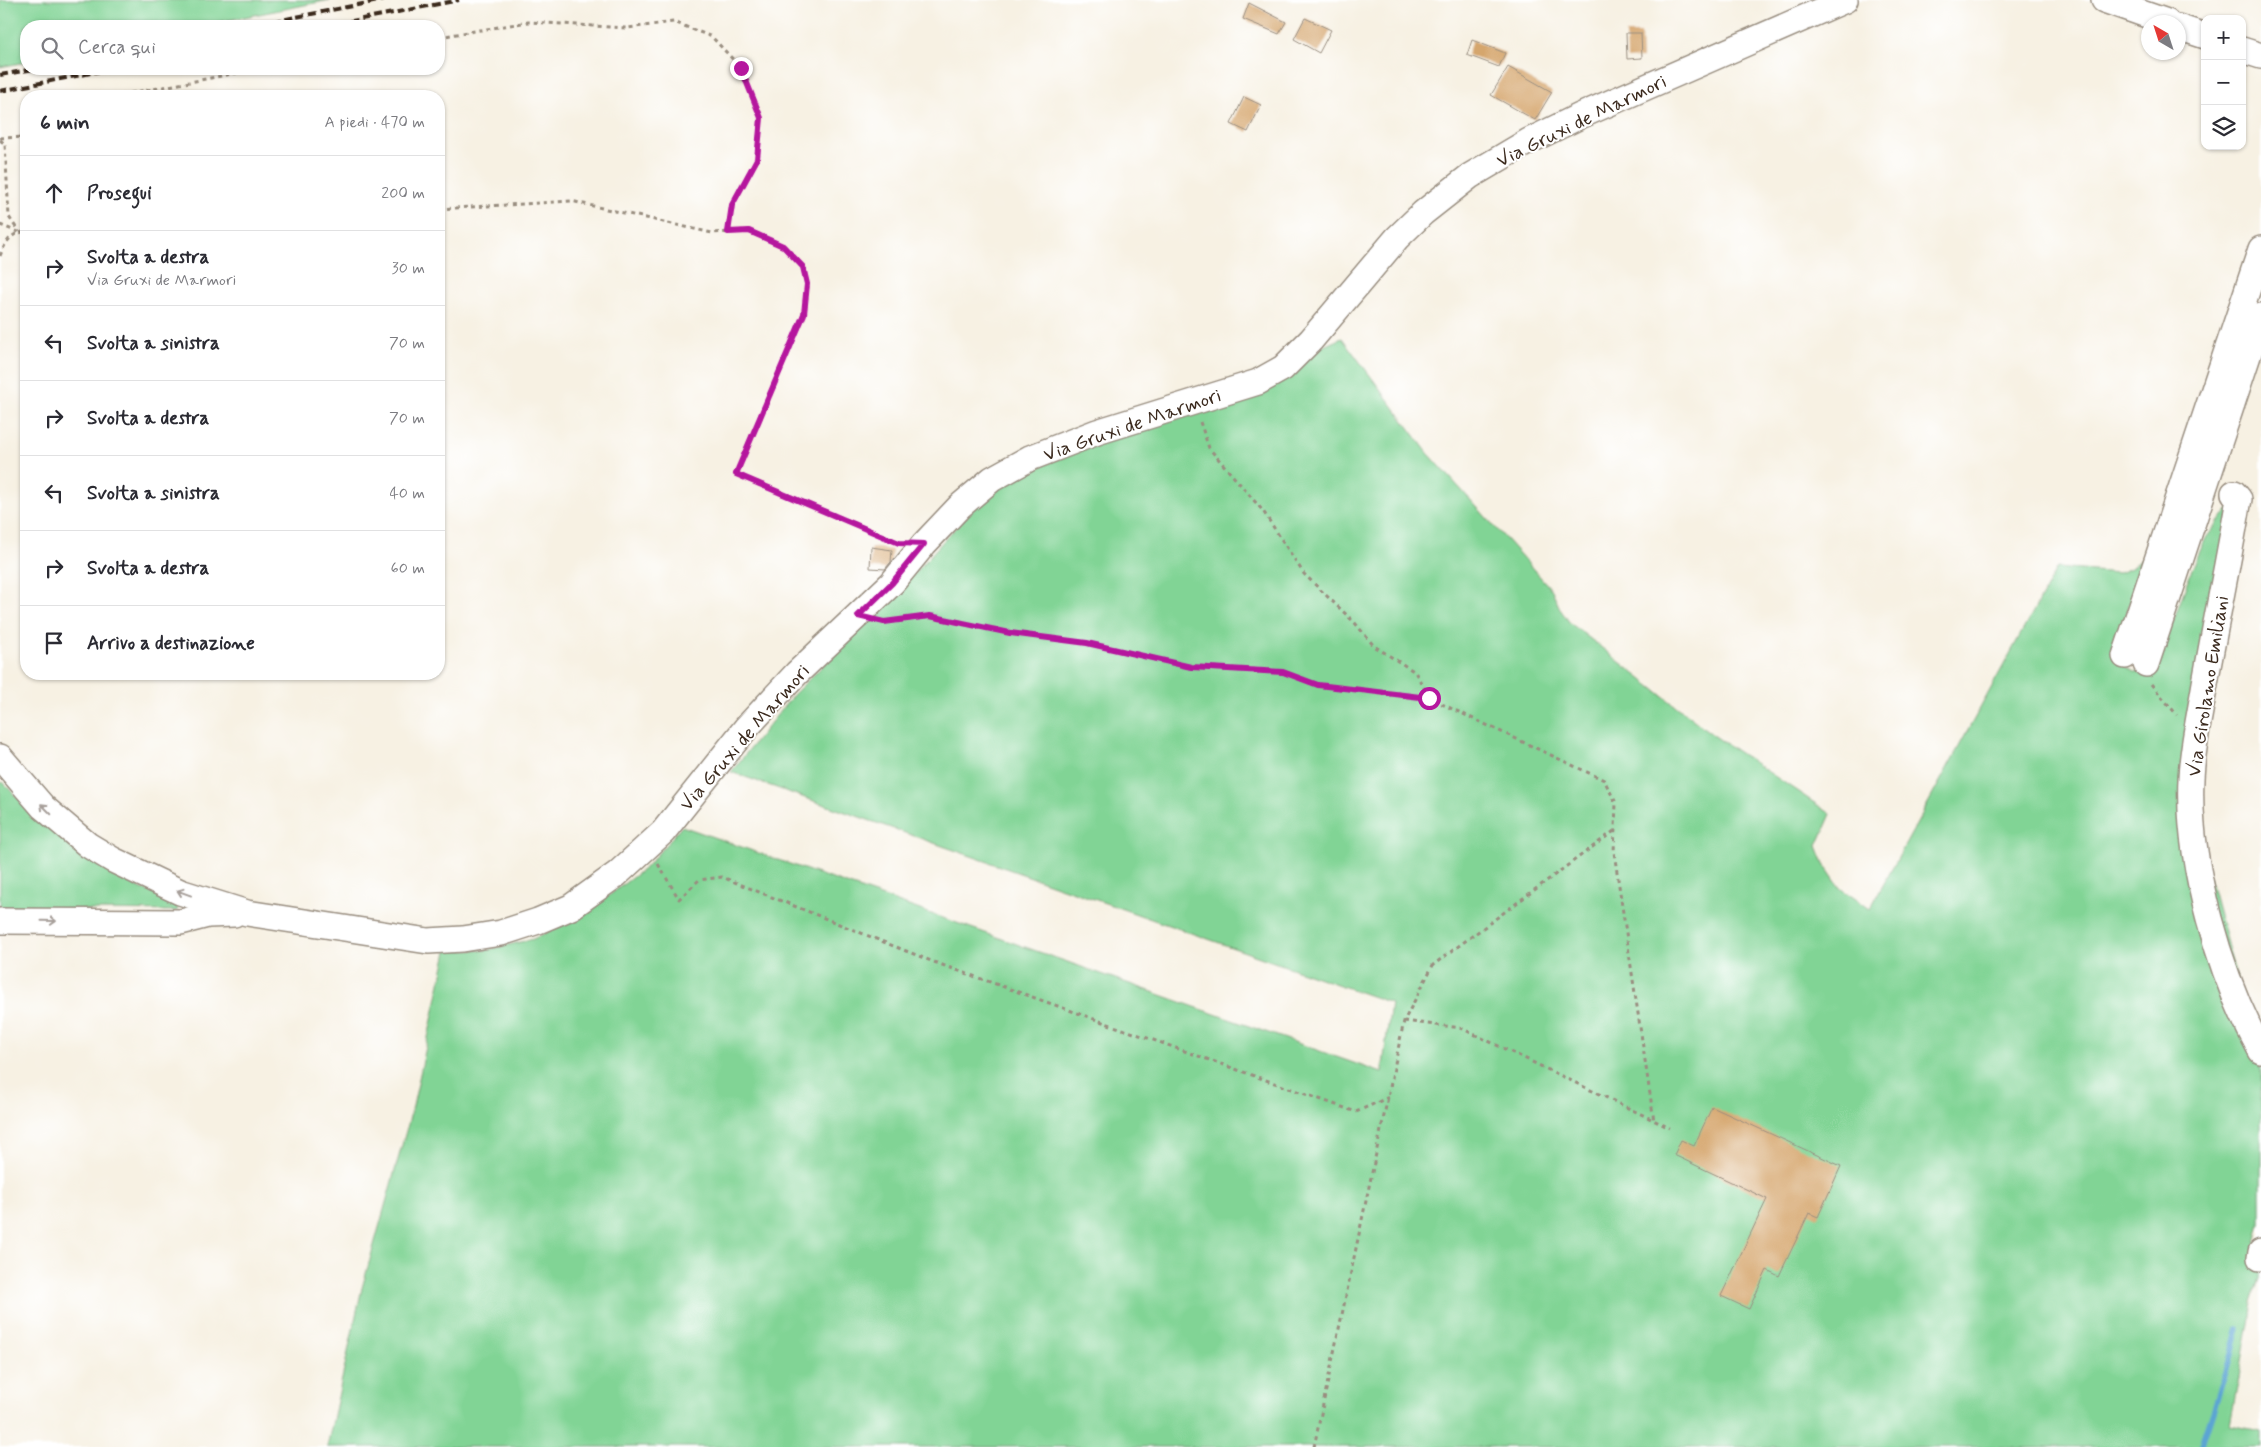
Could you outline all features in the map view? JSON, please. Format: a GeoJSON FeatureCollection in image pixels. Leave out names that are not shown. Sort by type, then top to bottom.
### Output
{"type":"FeatureCollection","features":[{"type":"Feature","properties":{"kind":"street","name":"Via Gruxi de Marmori"},"geometry":{"type":"LineString","coordinates":[[0,757],[43,807],[88,845],[113,860],[180,892],[247,913],[428,940],[501,933],[538,921],[571,907],[617,874],[662,832],[746,728],[797,673],[892,583],[924,544],[960,506],[992,479],[1030,458],[1097,432],[1258,382],[1283,368],[1311,340],[1397,238],[1422,214],[1470,176],[1529,141],[1580,116],[1845,0]]}},
{"type":"Feature","properties":{"kind":"street"},"geometry":{"type":"LineString","coordinates":[[2104,0],[2147,15]]}},
{"type":"Feature","properties":{"kind":"street"},"geometry":{"type":"LineString","coordinates":[[2186,30],[2201,35]]}},
{"type":"Feature","properties":{"kind":"street"},"geometry":{"type":"LineString","coordinates":[[2246,51],[2261,56]]}},
{"type":"Feature","properties":{"kind":"street"},"geometry":{"type":"LineString","coordinates":[[2135,660],[2261,250]]}},
{"type":"Feature","properties":{"kind":"street"},"geometry":{"type":"LineString","coordinates":[[2135,660],[2195,516],[2261,316]]}},
{"type":"Feature","properties":{"kind":"street"},"geometry":{"type":"LineString","coordinates":[[2195,516],[2234,493],[2216,451]]}},
{"type":"Feature","properties":{"kind":"street","name":"Via Girolamo Emiliani"},"geometry":{"type":"LineString","coordinates":[[2234,493],[2240,500],[2219,602],[2196,736],[2191,779],[2192,825],[2197,863],[2209,916],[2233,990],[2249,1030],[2261,1051]]}},
{"type":"Feature","properties":{"kind":"street","name":"Via Gruxi de Marmori"},"geometry":{"type":"LineString","coordinates":[[0,921],[181,922],[208,915],[247,913]]}},
{"type":"Feature","properties":{"kind":"path"},"geometry":{"type":"LineString","coordinates":[[445,36],[528,22],[627,28],[674,22],[712,37],[741,68],[761,118],[757,159],[732,205],[728,232]]}},
{"type":"Feature","properties":{"kind":"path"},"geometry":{"type":"LineString","coordinates":[[147,90],[227,75]]}},
{"type":"Feature","properties":{"kind":"path"},"geometry":{"type":"LineString","coordinates":[[0,139],[20,137]]}},
{"type":"Feature","properties":{"kind":"path"},"geometry":{"type":"LineString","coordinates":[[0,139],[6,144],[9,217],[19,232]]}},
{"type":"Feature","properties":{"kind":"path"},"geometry":{"type":"LineString","coordinates":[[445,209],[571,201],[712,233],[749,231],[783,246],[803,267],[807,284],[804,314],[736,474],[899,543],[924,544]]}},
{"type":"Feature","properties":{"kind":"path"},"geometry":{"type":"LineString","coordinates":[[0,225],[19,232]]}},
{"type":"Feature","properties":{"kind":"path"},"geometry":{"type":"LineString","coordinates":[[0,256],[6,242],[19,232]]}},
{"type":"Feature","properties":{"kind":"path"},"geometry":{"type":"LineString","coordinates":[[1192,402],[1209,448],[1263,511],[1304,574],[1355,623],[1374,646],[1415,672],[1429,698]]}},
{"type":"Feature","properties":{"kind":"path"},"geometry":{"type":"LineString","coordinates":[[858,616],[884,622],[930,616],[1010,633],[1087,643],[1191,667],[1283,672],[1318,685],[1429,698],[1604,780],[1616,803],[1614,852],[1654,1121]]}},
{"type":"Feature","properties":{"kind":"path"},"geometry":{"type":"LineString","coordinates":[[2135,660],[2155,691],[2196,736]]}},
{"type":"Feature","properties":{"kind":"path"},"geometry":{"type":"LineString","coordinates":[[1314,1447],[1404,1021],[1433,965],[1615,830]]}},
{"type":"Feature","properties":{"kind":"path"},"geometry":{"type":"LineString","coordinates":[[647,846],[679,899],[699,880],[722,877],[932,960],[1356,1112],[1389,1097]]}},
{"type":"Feature","properties":{"kind":"path"},"geometry":{"type":"LineString","coordinates":[[1404,1021],[1461,1028],[1670,1128]]}},
{"type":"Feature","properties":{"kind":"green space"},"geometry":{"type":"Polygon","coordinates":[[[0,0],[330,0],[229,20],[20,20],[20,63],[0,67],[0,0]]]}},
{"type":"Feature","properties":{"kind":"green space"},"geometry":{"type":"Polygon","coordinates":[[[1342,338],[1428,453],[1552,590],[1560,609],[1570,623],[1713,735],[1831,814],[1817,846],[1825,866],[1840,888],[1870,909],[2057,568],[2119,573],[2131,568],[2143,557],[2114,658],[2134,672],[2156,669],[2192,569],[2206,538],[2230,507],[2183,784],[2261,1067],[2261,1223],[2252,1259],[2261,1264],[2261,1278],[2253,1302],[2230,1425],[2261,1431],[2261,1447],[327,1447],[362,1288],[413,1106],[447,951],[487,950],[533,939],[586,913],[646,867],[682,826],[1382,1073],[1391,1003],[731,772],[794,694],[893,597],[965,517],[1002,483],[1342,338]]]}},
{"type":"Feature","properties":{"kind":"green space"},"geometry":{"type":"Polygon","coordinates":[[[3,782],[41,822],[82,855],[128,882],[179,903],[177,911],[0,909],[0,783],[3,782]]]}},
{"type":"Feature","properties":{"kind":"building"},"geometry":{"type":"Polygon","coordinates":[[[1249,3],[1286,22],[1279,34],[1243,19],[1249,3]]]}},
{"type":"Feature","properties":{"kind":"building"},"geometry":{"type":"Polygon","coordinates":[[[1305,18],[1331,30],[1319,53],[1294,39],[1305,18]]]}},
{"type":"Feature","properties":{"kind":"building"},"geometry":{"type":"Polygon","coordinates":[[[1626,33],[1641,33],[1642,58],[1627,59],[1626,33]]]}},
{"type":"Feature","properties":{"kind":"building"},"geometry":{"type":"Polygon","coordinates":[[[1472,40],[1505,53],[1499,67],[1467,55],[1472,40]]]}},
{"type":"Feature","properties":{"kind":"building"},"geometry":{"type":"Polygon","coordinates":[[[1508,67],[1552,92],[1535,120],[1491,95],[1508,67]]]}},
{"type":"Feature","properties":{"kind":"building"},"geometry":{"type":"Polygon","coordinates":[[[1244,97],[1261,105],[1248,132],[1231,124],[1244,97]]]}},
{"type":"Feature","properties":{"kind":"building"},"geometry":{"type":"Polygon","coordinates":[[[871,547],[892,550],[891,562],[885,569],[870,568],[871,547]]]}},
{"type":"Feature","properties":{"kind":"building"},"geometry":{"type":"Polygon","coordinates":[[[1712,1107],[1841,1166],[1818,1217],[1809,1213],[1779,1276],[1767,1270],[1749,1309],[1721,1296],[1767,1199],[1674,1155],[1681,1140],[1694,1146],[1712,1107]]]}},
{"type":"Feature","properties":{"kind":"waterway"},"geometry":{"type":"LineString","coordinates":[[2201,1447],[2238,1328]]}},
{"type":"Feature","properties":{"kind":"railway"},"geometry":{"type":"LineString","coordinates":[[281,20],[383,0]]}},
{"type":"Feature","properties":{"kind":"railway"},"geometry":{"type":"LineString","coordinates":[[357,20],[459,0]]}},
{"type":"Feature","properties":{"kind":"railway"},"geometry":{"type":"LineString","coordinates":[[0,75],[20,71]]}},
{"type":"Feature","properties":{"kind":"railway"},"geometry":{"type":"LineString","coordinates":[[0,91],[81,75]]}},
{"type":"Feature","properties":{"kind":"route"},"geometry":{"type":"LineString","coordinates":[[741,68],[761,118],[757,159],[732,205],[728,232],[749,231],[783,246],[803,267],[807,284],[804,314],[736,474],[899,543],[924,544],[892,583],[858,616],[884,622],[930,616],[1010,633],[1087,643],[1191,667],[1283,672],[1318,685],[1429,698]]}}]}
